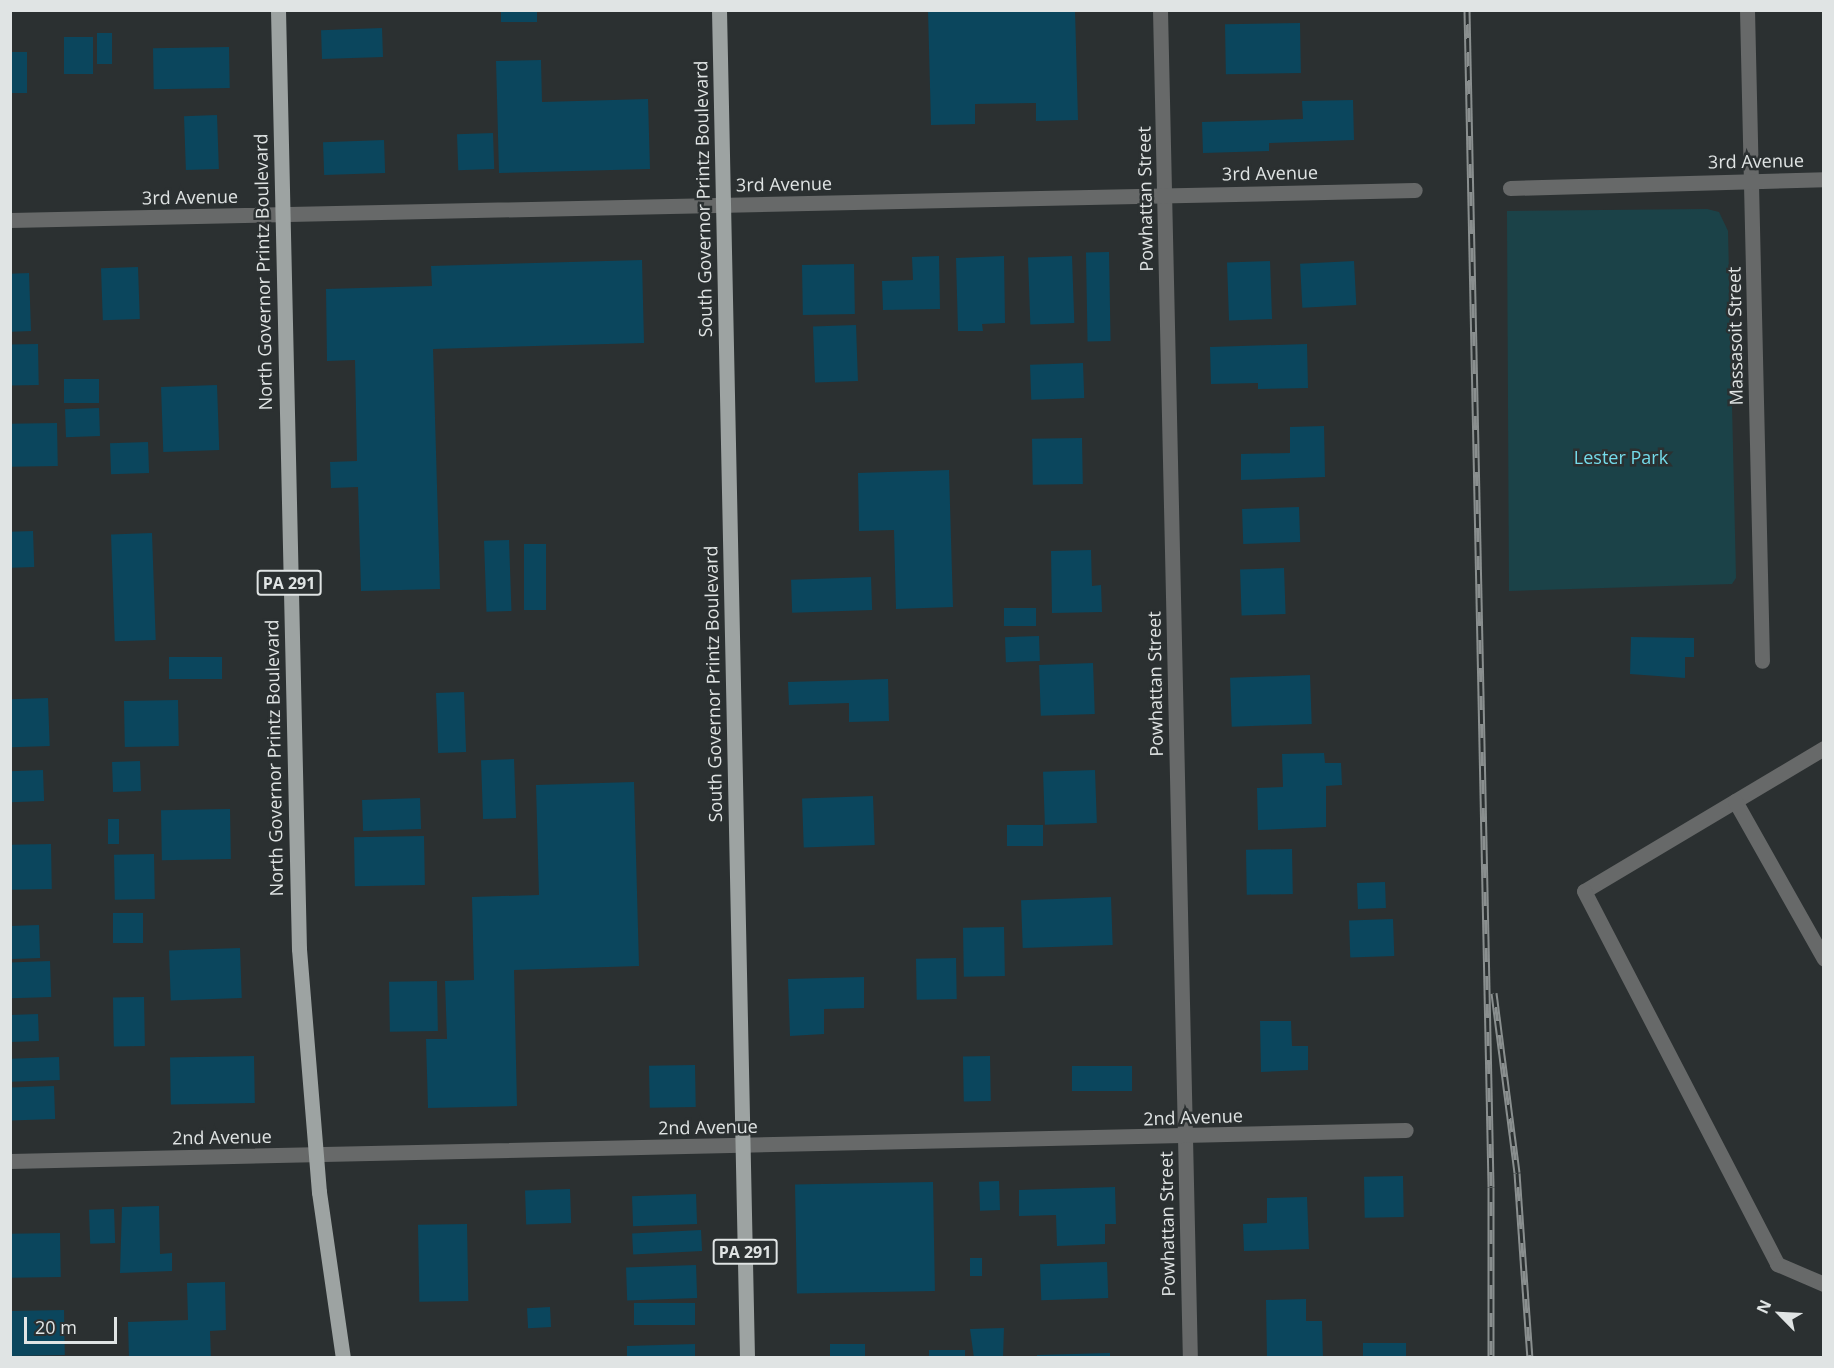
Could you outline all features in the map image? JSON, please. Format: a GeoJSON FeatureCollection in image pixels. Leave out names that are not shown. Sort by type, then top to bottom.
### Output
{"type":"FeatureCollection","features":[{"type":"Feature","properties":{"kind":"main road","name":"North Governor Printz Boulevard"},"geometry":{"type":"LineString","coordinates":[[278,10],[296,881],[316,1155],[343,1358]]}},
{"type":"Feature","properties":{"kind":"main road","name":"South Governor Printz Boulevard"},"geometry":{"type":"LineString","coordinates":[[719,10],[747,1358]]}},
{"type":"Feature","properties":{"kind":"street","name":"Powhattan Street"},"geometry":{"type":"LineString","coordinates":[[1160,10],[1190,1358]]}},
{"type":"Feature","properties":{"kind":"street","name":"Massasoit Street"},"geometry":{"type":"LineString","coordinates":[[1747,10],[1762,662]]}},
{"type":"Feature","properties":{"kind":"street","name":"3rd Avenue"},"geometry":{"type":"LineString","coordinates":[[1510,188],[1824,178]]}},
{"type":"Feature","properties":{"kind":"street","name":"3rd Avenue"},"geometry":{"type":"LineString","coordinates":[[10,220],[1414,190]]}},
{"type":"Feature","properties":{"kind":"street"},"geometry":{"type":"LineString","coordinates":[[1824,748],[1584,891],[1777,1264],[1824,1284]]}},
{"type":"Feature","properties":{"kind":"street"},"geometry":{"type":"LineString","coordinates":[[1735,801],[1824,959]]}},
{"type":"Feature","properties":{"kind":"street","name":"2nd Avenue"},"geometry":{"type":"LineString","coordinates":[[10,1161],[1184,1137],[1406,1130]]}},
{"type":"Feature","properties":{"kind":"street"},"geometry":{"type":"LineString","coordinates":[[336,1358],[340,1336]]}},
{"type":"Feature","properties":{"kind":"green space","name":"Lester Park"},"geometry":{"type":"Polygon","coordinates":[[[1707,209],[1719,212],[1728,231],[1736,578],[1732,584],[1509,591],[1507,211],[1707,209]]]}},
{"type":"Feature","properties":{"kind":"building"},"geometry":{"type":"Polygon","coordinates":[[[501,10],[537,10],[537,22],[501,22],[501,10]]]}},
{"type":"Feature","properties":{"kind":"building"},"geometry":{"type":"Polygon","coordinates":[[[928,10],[1075,10],[1078,120],[1036,121],[1036,103],[975,104],[975,124],[931,125],[928,10]]]}},
{"type":"Feature","properties":{"kind":"building"},"geometry":{"type":"Polygon","coordinates":[[[1300,23],[1301,73],[1226,74],[1225,24],[1300,23]]]}},
{"type":"Feature","properties":{"kind":"building"},"geometry":{"type":"Polygon","coordinates":[[[382,28],[383,57],[322,59],[321,30],[382,28]]]}},
{"type":"Feature","properties":{"kind":"building"},"geometry":{"type":"Polygon","coordinates":[[[97,33],[112,33],[112,64],[97,64],[97,33]]]}},
{"type":"Feature","properties":{"kind":"building"},"geometry":{"type":"Polygon","coordinates":[[[64,37],[93,37],[93,74],[64,74],[64,37]]]}},
{"type":"Feature","properties":{"kind":"building"},"geometry":{"type":"Polygon","coordinates":[[[229,47],[230,88],[154,89],[153,48],[229,47]]]}},
{"type":"Feature","properties":{"kind":"building"},"geometry":{"type":"Polygon","coordinates":[[[10,52],[27,52],[27,93],[10,93],[10,52]]]}},
{"type":"Feature","properties":{"kind":"building"},"geometry":{"type":"Polygon","coordinates":[[[541,60],[542,102],[648,99],[650,169],[499,173],[496,61],[541,60]]]}},
{"type":"Feature","properties":{"kind":"building"},"geometry":{"type":"Polygon","coordinates":[[[1353,100],[1354,140],[1269,143],[1269,151],[1203,153],[1202,122],[1303,119],[1302,101],[1353,100]]]}},
{"type":"Feature","properties":{"kind":"building"},"geometry":{"type":"Polygon","coordinates":[[[217,115],[219,169],[186,170],[184,116],[217,115]]]}},
{"type":"Feature","properties":{"kind":"building"},"geometry":{"type":"Polygon","coordinates":[[[493,133],[494,169],[458,170],[457,134],[493,133]]]}},
{"type":"Feature","properties":{"kind":"building"},"geometry":{"type":"Polygon","coordinates":[[[384,140],[385,173],[324,175],[323,142],[384,140]]]}},
{"type":"Feature","properties":{"kind":"building"},"geometry":{"type":"Polygon","coordinates":[[[1086,252],[1109,252],[1111,341],[1088,341],[1086,252]]]}},
{"type":"Feature","properties":{"kind":"building"},"geometry":{"type":"Polygon","coordinates":[[[939,256],[940,309],[883,310],[882,281],[913,280],[912,257],[939,256]]]}},
{"type":"Feature","properties":{"kind":"building"},"geometry":{"type":"Polygon","coordinates":[[[1004,256],[1005,323],[982,324],[983,331],[958,331],[956,258],[1004,256]]]}},
{"type":"Feature","properties":{"kind":"building"},"geometry":{"type":"Polygon","coordinates":[[[1072,256],[1074,323],[1030,324],[1028,258],[1072,256]]]}},
{"type":"Feature","properties":{"kind":"building"},"geometry":{"type":"Polygon","coordinates":[[[642,260],[644,343],[433,349],[440,589],[361,591],[358,487],[331,488],[330,462],[357,461],[355,360],[327,361],[326,289],[432,286],[431,266],[642,260]]]}},
{"type":"Feature","properties":{"kind":"building"},"geometry":{"type":"Polygon","coordinates":[[[1270,261],[1272,319],[1229,320],[1227,263],[1270,261]]]}},
{"type":"Feature","properties":{"kind":"building"},"geometry":{"type":"Polygon","coordinates":[[[1354,261],[1356,305],[1302,308],[1300,264],[1354,261]]]}},
{"type":"Feature","properties":{"kind":"building"},"geometry":{"type":"Polygon","coordinates":[[[854,264],[855,314],[803,315],[802,265],[854,264]]]}},
{"type":"Feature","properties":{"kind":"building"},"geometry":{"type":"Polygon","coordinates":[[[138,267],[140,319],[103,320],[101,268],[138,267]]]}},
{"type":"Feature","properties":{"kind":"building"},"geometry":{"type":"Polygon","coordinates":[[[29,273],[31,331],[12,332],[10,274],[29,273]]]}},
{"type":"Feature","properties":{"kind":"building"},"geometry":{"type":"Polygon","coordinates":[[[856,325],[858,381],[815,382],[813,327],[856,325]]]}},
{"type":"Feature","properties":{"kind":"building"},"geometry":{"type":"Polygon","coordinates":[[[10,344],[38,344],[39,385],[11,385],[10,344]]]}},
{"type":"Feature","properties":{"kind":"building"},"geometry":{"type":"Polygon","coordinates":[[[1307,344],[1308,388],[1258,389],[1258,383],[1211,384],[1210,347],[1307,344]]]}},
{"type":"Feature","properties":{"kind":"building"},"geometry":{"type":"Polygon","coordinates":[[[1083,363],[1084,398],[1031,400],[1030,365],[1083,363]]]}},
{"type":"Feature","properties":{"kind":"building"},"geometry":{"type":"Polygon","coordinates":[[[64,379],[99,379],[99,403],[64,403],[64,379]]]}},
{"type":"Feature","properties":{"kind":"building"},"geometry":{"type":"Polygon","coordinates":[[[217,385],[219,450],[163,452],[161,387],[217,385]]]}},
{"type":"Feature","properties":{"kind":"building"},"geometry":{"type":"Polygon","coordinates":[[[99,408],[100,436],[66,437],[65,409],[99,408]]]}},
{"type":"Feature","properties":{"kind":"building"},"geometry":{"type":"Polygon","coordinates":[[[57,423],[58,466],[11,467],[10,424],[57,423]]]}},
{"type":"Feature","properties":{"kind":"building"},"geometry":{"type":"Polygon","coordinates":[[[1324,426],[1325,477],[1241,480],[1241,454],[1290,453],[1290,427],[1324,426]]]}},
{"type":"Feature","properties":{"kind":"building"},"geometry":{"type":"Polygon","coordinates":[[[1082,438],[1083,484],[1033,485],[1032,439],[1082,438]]]}},
{"type":"Feature","properties":{"kind":"building"},"geometry":{"type":"Polygon","coordinates":[[[148,442],[149,473],[111,474],[110,443],[148,442]]]}},
{"type":"Feature","properties":{"kind":"building"},"geometry":{"type":"Polygon","coordinates":[[[949,470],[953,607],[896,609],[894,530],[859,531],[858,473],[949,470]]]}},
{"type":"Feature","properties":{"kind":"building"},"geometry":{"type":"Polygon","coordinates":[[[1299,507],[1300,542],[1243,544],[1242,509],[1299,507]]]}},
{"type":"Feature","properties":{"kind":"building"},"geometry":{"type":"Polygon","coordinates":[[[33,531],[34,567],[11,568],[10,532],[33,531]]]}},
{"type":"Feature","properties":{"kind":"building"},"geometry":{"type":"Polygon","coordinates":[[[152,533],[156,640],[115,641],[111,534],[152,533]]]}},
{"type":"Feature","properties":{"kind":"building"},"geometry":{"type":"Polygon","coordinates":[[[509,540],[511,611],[486,612],[484,541],[509,540]]]}},
{"type":"Feature","properties":{"kind":"building"},"geometry":{"type":"Polygon","coordinates":[[[524,544],[546,544],[546,610],[524,610],[524,544]]]}},
{"type":"Feature","properties":{"kind":"building"},"geometry":{"type":"Polygon","coordinates":[[[1091,550],[1092,586],[1101,585],[1102,612],[1052,613],[1051,551],[1091,550]]]}},
{"type":"Feature","properties":{"kind":"building"},"geometry":{"type":"Polygon","coordinates":[[[1284,568],[1286,614],[1242,616],[1240,570],[1284,568]]]}},
{"type":"Feature","properties":{"kind":"building"},"geometry":{"type":"Polygon","coordinates":[[[871,577],[872,610],[792,613],[791,580],[871,577]]]}},
{"type":"Feature","properties":{"kind":"building"},"geometry":{"type":"Polygon","coordinates":[[[1004,608],[1036,608],[1036,626],[1004,626],[1004,608]]]}},
{"type":"Feature","properties":{"kind":"building"},"geometry":{"type":"Polygon","coordinates":[[[1039,636],[1040,661],[1006,662],[1005,637],[1039,636]]]}},
{"type":"Feature","properties":{"kind":"building"},"geometry":{"type":"Polygon","coordinates":[[[1631,637],[1694,638],[1694,657],[1685,657],[1685,678],[1630,674],[1631,637]]]}},
{"type":"Feature","properties":{"kind":"building"},"geometry":{"type":"Polygon","coordinates":[[[169,657],[222,657],[222,679],[169,679],[169,657]]]}},
{"type":"Feature","properties":{"kind":"building"},"geometry":{"type":"Polygon","coordinates":[[[1093,663],[1095,714],[1041,716],[1039,665],[1093,663]]]}},
{"type":"Feature","properties":{"kind":"building"},"geometry":{"type":"Polygon","coordinates":[[[1310,675],[1312,724],[1232,727],[1230,678],[1310,675]]]}},
{"type":"Feature","properties":{"kind":"building"},"geometry":{"type":"Polygon","coordinates":[[[888,679],[889,721],[849,722],[849,703],[789,705],[788,682],[888,679]]]}},
{"type":"Feature","properties":{"kind":"building"},"geometry":{"type":"Polygon","coordinates":[[[464,692],[466,752],[438,753],[436,693],[464,692]]]}},
{"type":"Feature","properties":{"kind":"building"},"geometry":{"type":"Polygon","coordinates":[[[48,698],[50,746],[12,747],[10,699],[48,698]]]}},
{"type":"Feature","properties":{"kind":"building"},"geometry":{"type":"Polygon","coordinates":[[[178,700],[179,746],[125,747],[124,701],[178,700]]]}},
{"type":"Feature","properties":{"kind":"building"},"geometry":{"type":"Polygon","coordinates":[[[1324,753],[1325,763],[1341,763],[1342,785],[1326,786],[1326,827],[1258,830],[1257,788],[1283,787],[1282,754],[1324,753]]]}},
{"type":"Feature","properties":{"kind":"building"},"geometry":{"type":"Polygon","coordinates":[[[514,759],[516,818],[483,819],[481,760],[514,759]]]}},
{"type":"Feature","properties":{"kind":"building"},"geometry":{"type":"Polygon","coordinates":[[[140,761],[141,791],[113,792],[112,762],[140,761]]]}},
{"type":"Feature","properties":{"kind":"building"},"geometry":{"type":"Polygon","coordinates":[[[43,770],[44,801],[11,802],[10,771],[43,770]]]}},
{"type":"Feature","properties":{"kind":"building"},"geometry":{"type":"Polygon","coordinates":[[[1095,770],[1097,823],[1045,825],[1043,772],[1095,770]]]}},
{"type":"Feature","properties":{"kind":"building"},"geometry":{"type":"Polygon","coordinates":[[[634,782],[639,966],[514,970],[517,1106],[428,1108],[426,1039],[447,1039],[445,981],[474,980],[472,897],[539,895],[536,785],[634,782]]]}},
{"type":"Feature","properties":{"kind":"building"},"geometry":{"type":"Polygon","coordinates":[[[873,796],[875,845],[804,847],[802,798],[873,796]]]}},
{"type":"Feature","properties":{"kind":"building"},"geometry":{"type":"Polygon","coordinates":[[[420,798],[421,829],[363,831],[362,800],[420,798]]]}},
{"type":"Feature","properties":{"kind":"building"},"geometry":{"type":"Polygon","coordinates":[[[230,809],[231,859],[162,860],[161,810],[230,809]]]}},
{"type":"Feature","properties":{"kind":"building"},"geometry":{"type":"Polygon","coordinates":[[[108,819],[119,819],[119,844],[108,844],[108,819]]]}},
{"type":"Feature","properties":{"kind":"building"},"geometry":{"type":"Polygon","coordinates":[[[1007,825],[1043,825],[1043,846],[1007,846],[1007,825]]]}},
{"type":"Feature","properties":{"kind":"building"},"geometry":{"type":"Polygon","coordinates":[[[424,836],[425,885],[355,886],[354,837],[424,836]]]}},
{"type":"Feature","properties":{"kind":"building"},"geometry":{"type":"Polygon","coordinates":[[[51,844],[52,889],[11,890],[10,845],[51,844]]]}},
{"type":"Feature","properties":{"kind":"building"},"geometry":{"type":"Polygon","coordinates":[[[1292,849],[1293,894],[1247,895],[1246,850],[1292,849]]]}},
{"type":"Feature","properties":{"kind":"building"},"geometry":{"type":"Polygon","coordinates":[[[154,854],[155,899],[115,900],[114,855],[154,854]]]}},
{"type":"Feature","properties":{"kind":"building"},"geometry":{"type":"Polygon","coordinates":[[[1385,882],[1386,908],[1358,909],[1357,883],[1385,882]]]}},
{"type":"Feature","properties":{"kind":"building"},"geometry":{"type":"Polygon","coordinates":[[[1111,897],[1113,945],[1023,948],[1021,900],[1111,897]]]}},
{"type":"Feature","properties":{"kind":"building"},"geometry":{"type":"Polygon","coordinates":[[[113,913],[143,913],[143,943],[113,943],[113,913]]]}},
{"type":"Feature","properties":{"kind":"building"},"geometry":{"type":"Polygon","coordinates":[[[1393,919],[1394,956],[1350,958],[1349,921],[1393,919]]]}},
{"type":"Feature","properties":{"kind":"building"},"geometry":{"type":"Polygon","coordinates":[[[39,925],[40,958],[11,959],[10,926],[39,925]]]}},
{"type":"Feature","properties":{"kind":"building"},"geometry":{"type":"Polygon","coordinates":[[[1004,927],[1005,976],[964,977],[963,928],[1004,927]]]}},
{"type":"Feature","properties":{"kind":"building"},"geometry":{"type":"Polygon","coordinates":[[[240,948],[242,998],[171,1000],[169,950],[240,948]]]}},
{"type":"Feature","properties":{"kind":"building"},"geometry":{"type":"Polygon","coordinates":[[[956,958],[957,999],[917,1000],[916,959],[956,958]]]}},
{"type":"Feature","properties":{"kind":"building"},"geometry":{"type":"Polygon","coordinates":[[[50,961],[51,997],[11,998],[10,962],[50,961]]]}},
{"type":"Feature","properties":{"kind":"building"},"geometry":{"type":"Polygon","coordinates":[[[864,977],[864,1008],[824,1009],[824,1034],[790,1036],[788,979],[864,977]]]}},
{"type":"Feature","properties":{"kind":"building"},"geometry":{"type":"Polygon","coordinates":[[[437,981],[438,1031],[390,1032],[389,982],[437,981]]]}},
{"type":"Feature","properties":{"kind":"building"},"geometry":{"type":"Polygon","coordinates":[[[144,997],[145,1046],[114,1047],[113,998],[144,997]]]}},
{"type":"Feature","properties":{"kind":"building"},"geometry":{"type":"Polygon","coordinates":[[[38,1014],[39,1041],[11,1042],[10,1015],[38,1014]]]}},
{"type":"Feature","properties":{"kind":"building"},"geometry":{"type":"Polygon","coordinates":[[[1260,1021],[1291,1021],[1292,1046],[1308,1046],[1308,1070],[1261,1072],[1260,1021]]]}},
{"type":"Feature","properties":{"kind":"building"},"geometry":{"type":"Polygon","coordinates":[[[254,1056],[255,1103],[171,1104],[170,1057],[254,1056]]]}},
{"type":"Feature","properties":{"kind":"building"},"geometry":{"type":"Polygon","coordinates":[[[963,1056],[990,1056],[991,1101],[964,1101],[963,1056]]]}},
{"type":"Feature","properties":{"kind":"building"},"geometry":{"type":"Polygon","coordinates":[[[59,1057],[60,1080],[11,1082],[10,1059],[59,1057]]]}},
{"type":"Feature","properties":{"kind":"building"},"geometry":{"type":"Polygon","coordinates":[[[695,1065],[696,1107],[650,1108],[649,1066],[695,1065]]]}},
{"type":"Feature","properties":{"kind":"building"},"geometry":{"type":"Polygon","coordinates":[[[1072,1066],[1132,1066],[1132,1091],[1072,1091],[1072,1066]]]}},
{"type":"Feature","properties":{"kind":"building"},"geometry":{"type":"Polygon","coordinates":[[[54,1086],[55,1119],[11,1121],[10,1088],[54,1086]]]}},
{"type":"Feature","properties":{"kind":"building"},"geometry":{"type":"Polygon","coordinates":[[[1403,1176],[1404,1217],[1365,1218],[1364,1177],[1403,1176]]]}},
{"type":"Feature","properties":{"kind":"building"},"geometry":{"type":"Polygon","coordinates":[[[999,1181],[1000,1210],[980,1211],[979,1182],[999,1181]]]}},
{"type":"Feature","properties":{"kind":"building"},"geometry":{"type":"Polygon","coordinates":[[[933,1182],[935,1291],[797,1293],[795,1184],[933,1182]]]}},
{"type":"Feature","properties":{"kind":"building"},"geometry":{"type":"Polygon","coordinates":[[[1115,1187],[1116,1224],[1105,1224],[1105,1244],[1057,1246],[1056,1215],[1019,1216],[1019,1190],[1115,1187]]]}},
{"type":"Feature","properties":{"kind":"building"},"geometry":{"type":"Polygon","coordinates":[[[570,1189],[571,1223],[526,1225],[525,1191],[570,1189]]]}},
{"type":"Feature","properties":{"kind":"building"},"geometry":{"type":"Polygon","coordinates":[[[696,1194],[697,1224],[633,1226],[632,1196],[696,1194]]]}},
{"type":"Feature","properties":{"kind":"building"},"geometry":{"type":"Polygon","coordinates":[[[1307,1197],[1309,1249],[1244,1251],[1243,1224],[1267,1223],[1267,1198],[1307,1197]]]}},
{"type":"Feature","properties":{"kind":"building"},"geometry":{"type":"Polygon","coordinates":[[[159,1206],[160,1254],[172,1253],[172,1271],[120,1273],[122,1207],[159,1206]]]}},
{"type":"Feature","properties":{"kind":"building"},"geometry":{"type":"Polygon","coordinates":[[[114,1209],[115,1243],[90,1244],[89,1210],[114,1209]]]}},
{"type":"Feature","properties":{"kind":"building"},"geometry":{"type":"Polygon","coordinates":[[[467,1224],[468,1301],[419,1302],[418,1225],[467,1224]]]}},
{"type":"Feature","properties":{"kind":"building"},"geometry":{"type":"Polygon","coordinates":[[[701,1230],[702,1251],[633,1255],[632,1234],[701,1230]]]}},
{"type":"Feature","properties":{"kind":"building"},"geometry":{"type":"Polygon","coordinates":[[[60,1233],[61,1277],[11,1278],[10,1234],[60,1233]]]}},
{"type":"Feature","properties":{"kind":"building"},"geometry":{"type":"Polygon","coordinates":[[[970,1258],[982,1258],[982,1276],[970,1276],[970,1258]]]}},
{"type":"Feature","properties":{"kind":"building"},"geometry":{"type":"Polygon","coordinates":[[[1107,1262],[1108,1298],[1041,1300],[1040,1264],[1107,1262]]]}},
{"type":"Feature","properties":{"kind":"building"},"geometry":{"type":"Polygon","coordinates":[[[696,1265],[697,1298],[627,1300],[626,1267],[696,1265]]]}},
{"type":"Feature","properties":{"kind":"building"},"geometry":{"type":"Polygon","coordinates":[[[225,1282],[226,1330],[210,1331],[211,1358],[129,1358],[128,1322],[188,1320],[187,1283],[225,1282]]]}},
{"type":"Feature","properties":{"kind":"building"},"geometry":{"type":"Polygon","coordinates":[[[1306,1299],[1306,1321],[1322,1321],[1323,1358],[1267,1358],[1266,1300],[1306,1299]]]}},
{"type":"Feature","properties":{"kind":"building"},"geometry":{"type":"Polygon","coordinates":[[[634,1303],[695,1303],[695,1325],[634,1325],[634,1303]]]}},
{"type":"Feature","properties":{"kind":"building"},"geometry":{"type":"Polygon","coordinates":[[[550,1307],[551,1327],[528,1328],[527,1308],[550,1307]]]}},
{"type":"Feature","properties":{"kind":"building"},"geometry":{"type":"Polygon","coordinates":[[[64,1310],[65,1355],[11,1356],[10,1311],[64,1310]]]}},
{"type":"Feature","properties":{"kind":"building"},"geometry":{"type":"Polygon","coordinates":[[[1004,1328],[1003,1358],[974,1358],[970,1329],[1004,1328]]]}},
{"type":"Feature","properties":{"kind":"building"},"geometry":{"type":"Polygon","coordinates":[[[1363,1343],[1406,1343],[1406,1358],[1363,1358],[1363,1343]]]}},
{"type":"Feature","properties":{"kind":"building"},"geometry":{"type":"Polygon","coordinates":[[[695,1344],[695,1358],[627,1358],[627,1346],[695,1344]]]}},
{"type":"Feature","properties":{"kind":"building"},"geometry":{"type":"Polygon","coordinates":[[[830,1344],[865,1344],[865,1358],[830,1358],[830,1344]]]}},
{"type":"Feature","properties":{"kind":"building"},"geometry":{"type":"Polygon","coordinates":[[[929,1350],[965,1350],[965,1358],[929,1358],[929,1350]]]}},
{"type":"Feature","properties":{"kind":"building"},"geometry":{"type":"Polygon","coordinates":[[[1110,1353],[1110,1358],[1037,1358],[1037,1355],[1110,1353]]]}},
{"type":"Feature","properties":{"kind":"railway"},"geometry":{"type":"LineString","coordinates":[[1467,10],[1491,1187],[1491,1358]]}},
{"type":"Feature","properties":{"kind":"railway"},"geometry":{"type":"LineString","coordinates":[[1494,993],[1517,1173],[1530,1358]]}}]}
